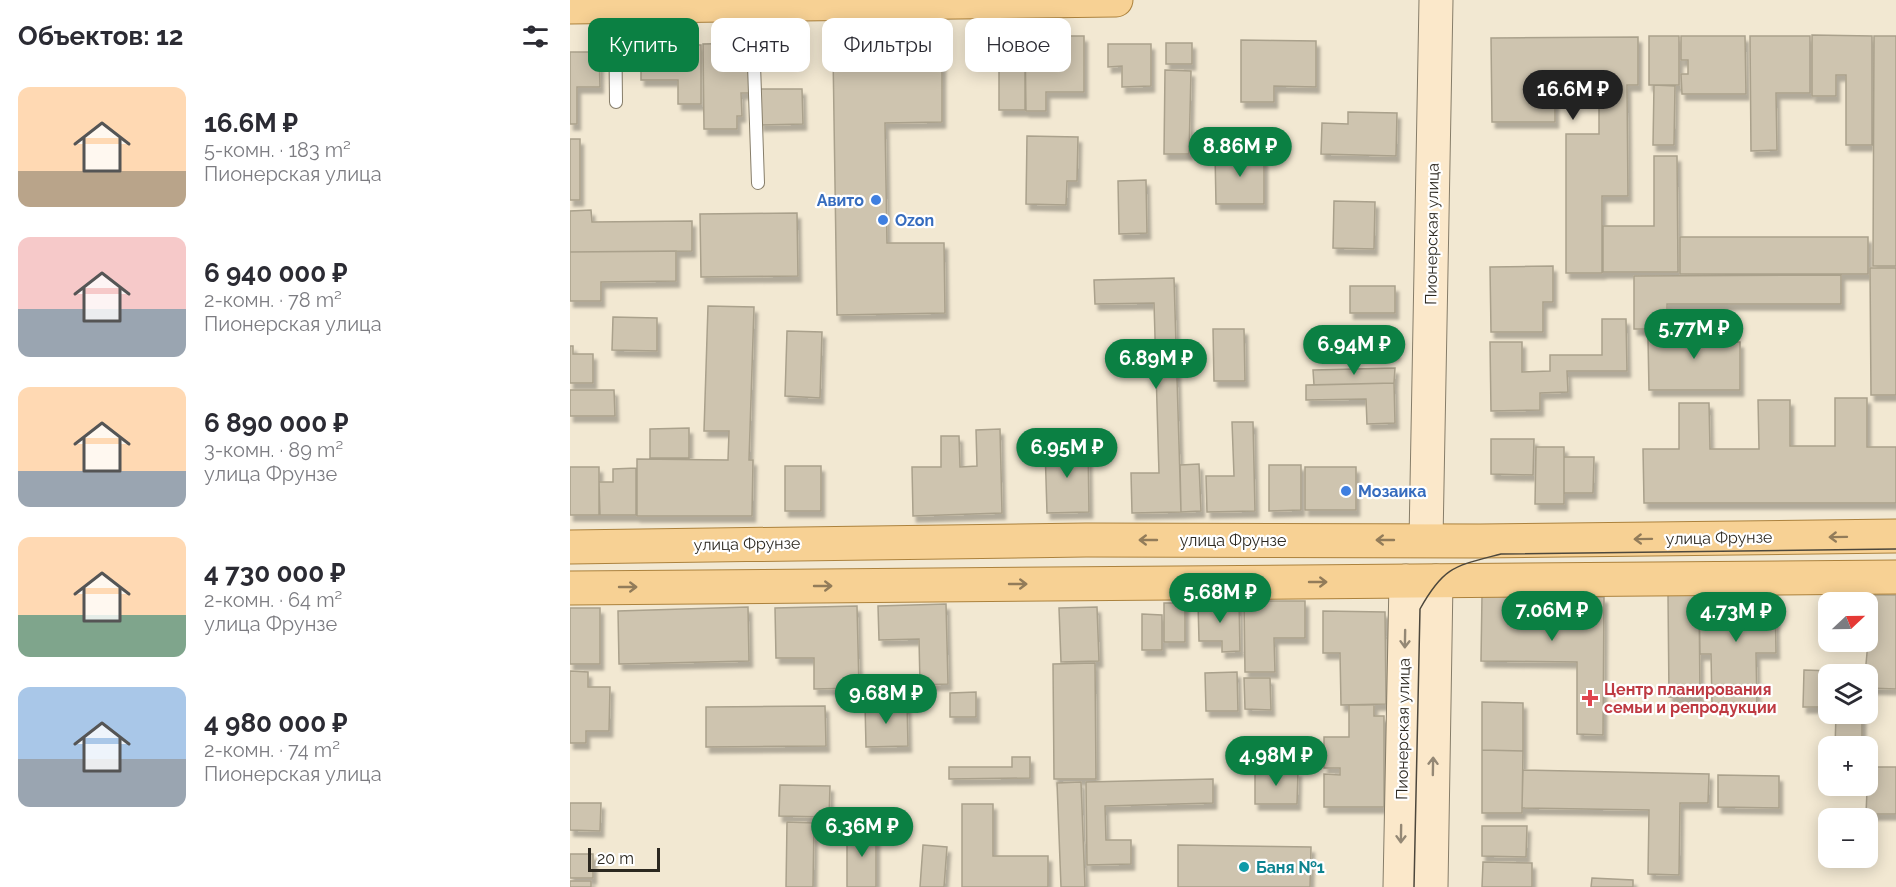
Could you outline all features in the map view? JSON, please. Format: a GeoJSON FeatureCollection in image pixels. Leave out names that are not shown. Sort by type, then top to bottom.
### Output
{"type":"FeatureCollection","features":[{"type":"Feature","properties":{"kind":"main road"},"geometry":{"type":"LineString","coordinates":[[570,7],[1116,0]]}},
{"type":"Feature","properties":{"kind":"main road","name":"Пионерская улица"},"geometry":{"type":"LineString","coordinates":[[1400,887],[1421,581],[1426,540],[1436,0]]}},
{"type":"Feature","properties":{"kind":"main road","name":"улица Фрунзе"},"geometry":{"type":"LineString","coordinates":[[570,547],[1086,540],[1896,536]]}},
{"type":"Feature","properties":{"kind":"main road"},"geometry":{"type":"LineString","coordinates":[[570,588],[1896,577]]}},
{"type":"Feature","properties":{"kind":"main road","name":"Пионерская улица"},"geometry":{"type":"LineString","coordinates":[[1421,581],[1431,887]]}},
{"type":"Feature","properties":{"kind":"lane"},"geometry":{"type":"LineString","coordinates":[[752,3],[758,183]]}},
{"type":"Feature","properties":{"kind":"lane"},"geometry":{"type":"LineString","coordinates":[[615,6],[616,102]]}},
{"type":"Feature","properties":{"kind":"building"},"geometry":{"type":"Polygon","coordinates":[[[1812,35],[1872,36],[1872,145],[1846,145],[1846,75],[1836,75],[1836,96],[1812,96],[1812,35]]]}},
{"type":"Feature","properties":{"kind":"building"},"geometry":{"type":"Polygon","coordinates":[[[1071,36],[1084,36],[1084,92],[1046,92],[1046,111],[1026,111],[1025,72],[1071,72],[1071,36]]]}},
{"type":"Feature","properties":{"kind":"building"},"geometry":{"type":"Polygon","coordinates":[[[1649,36],[1679,36],[1679,85],[1649,85],[1649,36]]]}},
{"type":"Feature","properties":{"kind":"building"},"geometry":{"type":"Polygon","coordinates":[[[1681,36],[1745,36],[1746,94],[1682,94],[1681,74],[1688,74],[1688,60],[1681,60],[1681,36]]]}},
{"type":"Feature","properties":{"kind":"building"},"geometry":{"type":"Polygon","coordinates":[[[1750,36],[1810,36],[1810,93],[1776,93],[1777,150],[1751,151],[1750,36]]]}},
{"type":"Feature","properties":{"kind":"building"},"geometry":{"type":"Polygon","coordinates":[[[1874,36],[1896,36],[1896,266],[1873,266],[1874,36]]]}},
{"type":"Feature","properties":{"kind":"building"},"geometry":{"type":"Polygon","coordinates":[[[1638,37],[1638,85],[1627,85],[1628,196],[1602,196],[1602,273],[1566,273],[1566,134],[1599,134],[1599,86],[1555,87],[1555,122],[1492,122],[1491,38],[1638,37]]]}},
{"type":"Feature","properties":{"kind":"building"},"geometry":{"type":"Polygon","coordinates":[[[1241,40],[1316,41],[1316,87],[1274,86],[1274,102],[1241,102],[1241,40]]]}},
{"type":"Feature","properties":{"kind":"building"},"geometry":{"type":"Polygon","coordinates":[[[1166,43],[1192,43],[1192,64],[1166,64],[1166,43]]]}},
{"type":"Feature","properties":{"kind":"building"},"geometry":{"type":"Polygon","coordinates":[[[703,44],[711,44],[711,72],[749,72],[749,93],[741,93],[742,116],[737,116],[737,129],[704,129],[703,44]]]}},
{"type":"Feature","properties":{"kind":"building"},"geometry":{"type":"Polygon","coordinates":[[[1108,44],[1151,44],[1151,86],[1122,87],[1122,66],[1108,67],[1108,44]]]}},
{"type":"Feature","properties":{"kind":"building"},"geometry":{"type":"Polygon","coordinates":[[[699,45],[701,45],[701,104],[678,104],[678,80],[641,80],[641,72],[699,72],[699,45]]]}},
{"type":"Feature","properties":{"kind":"building"},"geometry":{"type":"Polygon","coordinates":[[[570,52],[588,52],[588,72],[600,72],[600,87],[577,87],[577,124],[570,124],[570,52]]]}},
{"type":"Feature","properties":{"kind":"building"},"geometry":{"type":"Polygon","coordinates":[[[1165,70],[1191,71],[1189,154],[1164,154],[1165,70]]]}},
{"type":"Feature","properties":{"kind":"building"},"geometry":{"type":"Polygon","coordinates":[[[833,72],[942,72],[942,122],[885,123],[887,243],[944,243],[945,313],[837,315],[833,72]]]}},
{"type":"Feature","properties":{"kind":"building"},"geometry":{"type":"Polygon","coordinates":[[[999,72],[1025,72],[1025,110],[999,110],[999,72]]]}},
{"type":"Feature","properties":{"kind":"building"},"geometry":{"type":"Polygon","coordinates":[[[1654,85],[1675,86],[1674,145],[1653,145],[1654,85]]]}},
{"type":"Feature","properties":{"kind":"building"},"geometry":{"type":"Polygon","coordinates":[[[759,89],[802,89],[803,124],[760,125],[759,89]]]}},
{"type":"Feature","properties":{"kind":"building"},"geometry":{"type":"Polygon","coordinates":[[[1348,112],[1397,113],[1396,156],[1321,154],[1322,123],[1348,124],[1348,112]]]}},
{"type":"Feature","properties":{"kind":"building"},"geometry":{"type":"Polygon","coordinates":[[[1027,136],[1078,137],[1077,181],[1067,181],[1066,205],[1026,204],[1027,136]]]}},
{"type":"Feature","properties":{"kind":"building"},"geometry":{"type":"Polygon","coordinates":[[[570,139],[580,139],[580,200],[570,200],[570,139]]]}},
{"type":"Feature","properties":{"kind":"building"},"geometry":{"type":"Polygon","coordinates":[[[1215,153],[1264,153],[1264,204],[1216,204],[1215,153]]]}},
{"type":"Feature","properties":{"kind":"building"},"geometry":{"type":"Polygon","coordinates":[[[1654,156],[1677,156],[1678,272],[1603,272],[1603,226],[1654,226],[1654,156]]]}},
{"type":"Feature","properties":{"kind":"building"},"geometry":{"type":"Polygon","coordinates":[[[1146,180],[1147,233],[1119,234],[1118,181],[1146,180]]]}},
{"type":"Feature","properties":{"kind":"building"},"geometry":{"type":"Polygon","coordinates":[[[1334,201],[1375,202],[1374,249],[1333,248],[1334,201]]]}},
{"type":"Feature","properties":{"kind":"building"},"geometry":{"type":"Polygon","coordinates":[[[591,210],[592,222],[692,221],[692,251],[570,252],[570,211],[591,210]]]}},
{"type":"Feature","properties":{"kind":"building"},"geometry":{"type":"Polygon","coordinates":[[[797,213],[798,276],[701,277],[700,214],[797,213]]]}},
{"type":"Feature","properties":{"kind":"building"},"geometry":{"type":"Polygon","coordinates":[[[1680,237],[1868,237],[1868,274],[1680,274],[1680,237]]]}},
{"type":"Feature","properties":{"kind":"building"},"geometry":{"type":"Polygon","coordinates":[[[676,251],[676,281],[601,282],[601,301],[570,301],[570,252],[676,251]]]}},
{"type":"Feature","properties":{"kind":"building"},"geometry":{"type":"Polygon","coordinates":[[[1553,266],[1553,302],[1543,302],[1543,332],[1491,332],[1490,267],[1553,266]]]}},
{"type":"Feature","properties":{"kind":"building"},"geometry":{"type":"Polygon","coordinates":[[[1870,268],[1896,268],[1896,395],[1871,395],[1870,268]]]}},
{"type":"Feature","properties":{"kind":"building"},"geometry":{"type":"Polygon","coordinates":[[[1841,275],[1841,304],[1667,304],[1667,329],[1634,329],[1634,276],[1841,275]]]}},
{"type":"Feature","properties":{"kind":"building"},"geometry":{"type":"Polygon","coordinates":[[[1174,278],[1181,512],[1132,513],[1131,473],[1159,473],[1154,303],[1095,304],[1094,280],[1174,278]]]}},
{"type":"Feature","properties":{"kind":"building"},"geometry":{"type":"Polygon","coordinates":[[[1350,286],[1395,286],[1395,313],[1350,313],[1350,286]]]}},
{"type":"Feature","properties":{"kind":"building"},"geometry":{"type":"Polygon","coordinates":[[[708,306],[754,307],[749,460],[753,460],[752,516],[637,516],[637,459],[728,460],[729,431],[704,431],[708,306]]]}},
{"type":"Feature","properties":{"kind":"building"},"geometry":{"type":"Polygon","coordinates":[[[613,317],[657,318],[657,351],[612,350],[613,317]]]}},
{"type":"Feature","properties":{"kind":"building"},"geometry":{"type":"Polygon","coordinates":[[[1602,319],[1626,319],[1627,371],[1567,371],[1568,392],[1540,393],[1540,410],[1491,411],[1490,342],[1522,342],[1522,372],[1550,371],[1550,355],[1602,355],[1602,319]]]}},
{"type":"Feature","properties":{"kind":"building"},"geometry":{"type":"Polygon","coordinates":[[[1679,319],[1714,319],[1714,342],[1740,342],[1740,390],[1649,390],[1648,339],[1679,339],[1679,319]]]}},
{"type":"Feature","properties":{"kind":"building"},"geometry":{"type":"Polygon","coordinates":[[[1335,327],[1395,328],[1395,354],[1335,354],[1335,327]]]}},
{"type":"Feature","properties":{"kind":"building"},"geometry":{"type":"Polygon","coordinates":[[[1213,329],[1244,329],[1245,381],[1214,381],[1213,329]]]}},
{"type":"Feature","properties":{"kind":"building"},"geometry":{"type":"Polygon","coordinates":[[[787,331],[822,332],[820,398],[785,396],[787,331]]]}},
{"type":"Feature","properties":{"kind":"building"},"geometry":{"type":"Polygon","coordinates":[[[570,346],[573,346],[573,354],[593,354],[593,383],[570,383],[570,346]]]}},
{"type":"Feature","properties":{"kind":"building"},"geometry":{"type":"Polygon","coordinates":[[[1395,368],[1394,383],[1314,385],[1313,370],[1395,368]]]}},
{"type":"Feature","properties":{"kind":"building"},"geometry":{"type":"Polygon","coordinates":[[[1394,383],[1395,423],[1367,424],[1366,399],[1306,400],[1306,385],[1394,383]]]}},
{"type":"Feature","properties":{"kind":"building"},"geometry":{"type":"Polygon","coordinates":[[[570,390],[614,390],[615,416],[570,416],[570,390]]]}},
{"type":"Feature","properties":{"kind":"building"},"geometry":{"type":"Polygon","coordinates":[[[1835,398],[1867,398],[1867,447],[1896,447],[1896,503],[1644,503],[1643,449],[1679,449],[1679,403],[1709,403],[1710,449],[1759,449],[1758,400],[1790,400],[1790,446],[1835,446],[1835,398]]]}},
{"type":"Feature","properties":{"kind":"building"},"geometry":{"type":"Polygon","coordinates":[[[1232,422],[1253,422],[1255,511],[1207,512],[1206,476],[1234,476],[1232,422]]]}},
{"type":"Feature","properties":{"kind":"building"},"geometry":{"type":"Polygon","coordinates":[[[689,428],[689,458],[650,458],[650,429],[689,428]]]}},
{"type":"Feature","properties":{"kind":"building"},"geometry":{"type":"Polygon","coordinates":[[[1000,429],[1002,513],[913,516],[912,467],[941,467],[941,436],[959,436],[960,467],[977,466],[976,430],[1000,429]]]}},
{"type":"Feature","properties":{"kind":"building"},"geometry":{"type":"Polygon","coordinates":[[[1491,439],[1534,439],[1533,475],[1491,474],[1491,439]]]}},
{"type":"Feature","properties":{"kind":"building"},"geometry":{"type":"Polygon","coordinates":[[[1088,446],[1089,512],[1047,513],[1045,447],[1088,446]]]}},
{"type":"Feature","properties":{"kind":"building"},"geometry":{"type":"Polygon","coordinates":[[[1536,447],[1564,447],[1564,504],[1535,504],[1536,447]]]}},
{"type":"Feature","properties":{"kind":"building"},"geometry":{"type":"Polygon","coordinates":[[[1564,457],[1594,457],[1593,493],[1564,493],[1564,457]]]}},
{"type":"Feature","properties":{"kind":"building"},"geometry":{"type":"Polygon","coordinates":[[[1199,464],[1201,511],[1181,512],[1180,465],[1199,464]]]}},
{"type":"Feature","properties":{"kind":"building"},"geometry":{"type":"Polygon","coordinates":[[[1269,465],[1301,465],[1301,510],[1269,511],[1269,465]]]}},
{"type":"Feature","properties":{"kind":"building"},"geometry":{"type":"Polygon","coordinates":[[[785,466],[821,466],[821,511],[785,511],[785,466]]]}},
{"type":"Feature","properties":{"kind":"building"},"geometry":{"type":"Polygon","coordinates":[[[570,467],[599,467],[599,515],[570,515],[570,467]]]}},
{"type":"Feature","properties":{"kind":"building"},"geometry":{"type":"Polygon","coordinates":[[[1305,467],[1356,467],[1356,510],[1305,510],[1305,467]]]}},
{"type":"Feature","properties":{"kind":"building"},"geometry":{"type":"Polygon","coordinates":[[[636,468],[636,515],[600,515],[599,482],[613,482],[613,469],[636,468]]]}},
{"type":"Feature","properties":{"kind":"building"},"geometry":{"type":"Polygon","coordinates":[[[1775,594],[1776,653],[1756,653],[1757,706],[1712,706],[1711,654],[1700,654],[1699,595],[1775,594]]]}},
{"type":"Feature","properties":{"kind":"building"},"geometry":{"type":"Polygon","coordinates":[[[1668,595],[1699,595],[1700,697],[1669,697],[1668,595]]]}},
{"type":"Feature","properties":{"kind":"building"},"geometry":{"type":"Polygon","coordinates":[[[1878,595],[1896,595],[1896,689],[1878,688],[1878,664],[1866,664],[1867,652],[1878,652],[1878,595]]]}},
{"type":"Feature","properties":{"kind":"building","name":"Центр планирования семьи и репродукции"},"geometry":{"type":"Polygon","coordinates":[[[1482,596],[1604,597],[1603,735],[1577,734],[1577,662],[1481,661],[1482,596]]]}},
{"type":"Feature","properties":{"kind":"building"},"geometry":{"type":"Polygon","coordinates":[[[1244,601],[1305,601],[1305,638],[1274,638],[1275,672],[1245,672],[1244,601]]]}},
{"type":"Feature","properties":{"kind":"building"},"geometry":{"type":"Polygon","coordinates":[[[1239,602],[1240,651],[1222,652],[1222,641],[1199,641],[1198,603],[1239,602]]]}},
{"type":"Feature","properties":{"kind":"building"},"geometry":{"type":"Polygon","coordinates":[[[1164,603],[1185,603],[1185,642],[1164,642],[1164,603]]]}},
{"type":"Feature","properties":{"kind":"building"},"geometry":{"type":"Polygon","coordinates":[[[946,604],[948,684],[920,685],[919,639],[879,640],[878,606],[946,604]]]}},
{"type":"Feature","properties":{"kind":"building"},"geometry":{"type":"Polygon","coordinates":[[[857,606],[859,688],[814,689],[814,658],[776,658],[775,608],[857,606]]]}},
{"type":"Feature","properties":{"kind":"building"},"geometry":{"type":"Polygon","coordinates":[[[748,607],[749,661],[619,664],[618,611],[748,607]]]}},
{"type":"Feature","properties":{"kind":"building"},"geometry":{"type":"Polygon","coordinates":[[[1097,607],[1099,661],[1061,662],[1059,608],[1097,607]]]}},
{"type":"Feature","properties":{"kind":"building"},"geometry":{"type":"Polygon","coordinates":[[[570,608],[600,608],[600,664],[570,664],[570,608]]]}},
{"type":"Feature","properties":{"kind":"building"},"geometry":{"type":"Polygon","coordinates":[[[1323,611],[1385,612],[1386,704],[1341,705],[1340,653],[1323,653],[1323,611]]]}},
{"type":"Feature","properties":{"kind":"building"},"geometry":{"type":"Polygon","coordinates":[[[1142,614],[1162,615],[1162,650],[1142,650],[1142,614]]]}},
{"type":"Feature","properties":{"kind":"building"},"geometry":{"type":"Polygon","coordinates":[[[1095,663],[1096,779],[1054,779],[1053,664],[1095,663]]]}},
{"type":"Feature","properties":{"kind":"building"},"geometry":{"type":"Polygon","coordinates":[[[1804,670],[1818,670],[1818,707],[1803,707],[1804,670]]]}},
{"type":"Feature","properties":{"kind":"building"},"geometry":{"type":"Polygon","coordinates":[[[570,671],[588,672],[588,687],[610,687],[609,731],[586,731],[586,743],[570,743],[570,671]]]}},
{"type":"Feature","properties":{"kind":"building"},"geometry":{"type":"Polygon","coordinates":[[[1237,672],[1238,711],[1206,711],[1205,673],[1237,672]]]}},
{"type":"Feature","properties":{"kind":"building"},"geometry":{"type":"Polygon","coordinates":[[[1244,678],[1270,678],[1271,710],[1245,709],[1244,678]]]}},
{"type":"Feature","properties":{"kind":"building"},"geometry":{"type":"Polygon","coordinates":[[[976,692],[976,717],[950,717],[950,693],[976,692]]]}},
{"type":"Feature","properties":{"kind":"building"},"geometry":{"type":"Polygon","coordinates":[[[1482,702],[1523,703],[1523,751],[1482,750],[1482,702]]]}},
{"type":"Feature","properties":{"kind":"building"},"geometry":{"type":"Polygon","coordinates":[[[907,703],[908,746],[866,747],[865,704],[907,703]]]}},
{"type":"Feature","properties":{"kind":"building"},"geometry":{"type":"Polygon","coordinates":[[[1349,705],[1374,705],[1374,716],[1384,716],[1384,807],[1324,807],[1324,774],[1340,775],[1340,768],[1324,768],[1324,737],[1349,737],[1349,705]]]}},
{"type":"Feature","properties":{"kind":"building"},"geometry":{"type":"Polygon","coordinates":[[[825,706],[826,746],[706,747],[706,707],[825,706]]]}},
{"type":"Feature","properties":{"kind":"building"},"geometry":{"type":"Polygon","coordinates":[[[1836,724],[1862,724],[1862,736],[1835,736],[1836,724]]]}},
{"type":"Feature","properties":{"kind":"building"},"geometry":{"type":"Polygon","coordinates":[[[1482,750],[1523,751],[1522,813],[1482,813],[1482,750]]]}},
{"type":"Feature","properties":{"kind":"building"},"geometry":{"type":"Polygon","coordinates":[[[1012,757],[1030,757],[1030,778],[949,779],[949,767],[1012,767],[1012,757]]]}},
{"type":"Feature","properties":{"kind":"building"},"geometry":{"type":"Polygon","coordinates":[[[1878,767],[1896,767],[1896,814],[1878,814],[1878,808],[1866,808],[1867,796],[1878,796],[1878,767]]]}},
{"type":"Feature","properties":{"kind":"building"},"geometry":{"type":"Polygon","coordinates":[[[1255,770],[1298,771],[1297,804],[1255,804],[1255,770]]]}},
{"type":"Feature","properties":{"kind":"building"},"geometry":{"type":"Polygon","coordinates":[[[1523,770],[1709,774],[1708,803],[1680,803],[1679,875],[1648,874],[1649,810],[1522,808],[1523,770]]]}},
{"type":"Feature","properties":{"kind":"building"},"geometry":{"type":"Polygon","coordinates":[[[1718,775],[1779,776],[1779,808],[1718,807],[1718,775]]]}},
{"type":"Feature","properties":{"kind":"building"},"geometry":{"type":"Polygon","coordinates":[[[1213,779],[1213,803],[1105,806],[1106,840],[1131,840],[1131,864],[1087,865],[1086,782],[1213,779]]]}},
{"type":"Feature","properties":{"kind":"building"},"geometry":{"type":"Polygon","coordinates":[[[1081,782],[1085,887],[1061,887],[1057,783],[1081,782]]]}},
{"type":"Feature","properties":{"kind":"building"},"geometry":{"type":"Polygon","coordinates":[[[780,785],[830,786],[829,817],[779,816],[780,785]]]}},
{"type":"Feature","properties":{"kind":"building"},"geometry":{"type":"Polygon","coordinates":[[[570,803],[601,803],[600,831],[570,830],[570,803]]]}},
{"type":"Feature","properties":{"kind":"building"},"geometry":{"type":"Polygon","coordinates":[[[962,804],[993,804],[993,856],[1048,856],[1048,887],[962,887],[962,804]]]}},
{"type":"Feature","properties":{"kind":"building"},"geometry":{"type":"Polygon","coordinates":[[[787,822],[814,823],[813,887],[786,887],[787,822]]]}},
{"type":"Feature","properties":{"kind":"building"},"geometry":{"type":"Polygon","coordinates":[[[1482,826],[1527,826],[1526,857],[1482,856],[1482,826]]]}},
{"type":"Feature","properties":{"kind":"building"},"geometry":{"type":"Polygon","coordinates":[[[847,830],[876,830],[876,887],[847,887],[847,830]]]}},
{"type":"Feature","properties":{"kind":"building"},"geometry":{"type":"Polygon","coordinates":[[[923,845],[947,847],[944,887],[920,887],[923,845]]]}},
{"type":"Feature","properties":{"kind":"building","name":"Баня №1"},"geometry":{"type":"Polygon","coordinates":[[[1178,845],[1311,847],[1310,887],[1178,887],[1178,845]]]}},
{"type":"Feature","properties":{"kind":"building"},"geometry":{"type":"Polygon","coordinates":[[[570,854],[593,854],[593,878],[570,878],[570,854]]]}},
{"type":"Feature","properties":{"kind":"building"},"geometry":{"type":"Polygon","coordinates":[[[1483,862],[1532,863],[1532,887],[1482,887],[1483,862]]]}},
{"type":"Feature","properties":{"kind":"building"},"geometry":{"type":"Polygon","coordinates":[[[1592,878],[1633,880],[1633,887],[1591,887],[1592,878]]]}},
{"type":"Feature","properties":{"kind":"building"},"geometry":{"type":"Polygon","coordinates":[[[570,881],[591,881],[591,887],[570,887],[570,881]]]}},
{"type":"Feature","properties":{"kind":"tram line"},"geometry":{"type":"LineString","coordinates":[[1414,887],[1420,609],[1436,584],[1452,570],[1461,565],[1501,554],[1896,549]]}},
{"type":"Feature","properties":{"kind":"place","name":"Авито"},"geometry":{"type":"Point","coordinates":[876,200]}},
{"type":"Feature","properties":{"kind":"place","name":"Ozon"},"geometry":{"type":"Point","coordinates":[883,220]}},
{"type":"Feature","properties":{"kind":"place","name":"Мозаика"},"geometry":{"type":"Point","coordinates":[1346,491]}},
{"type":"Feature","properties":{"kind":"place","name":"Центр планирования семьи и репродукции"},"geometry":{"type":"Point","coordinates":[1590,698]}},
{"type":"Feature","properties":{"kind":"place","name":"Баня №1"},"geometry":{"type":"Point","coordinates":[1244,867]}}]}
